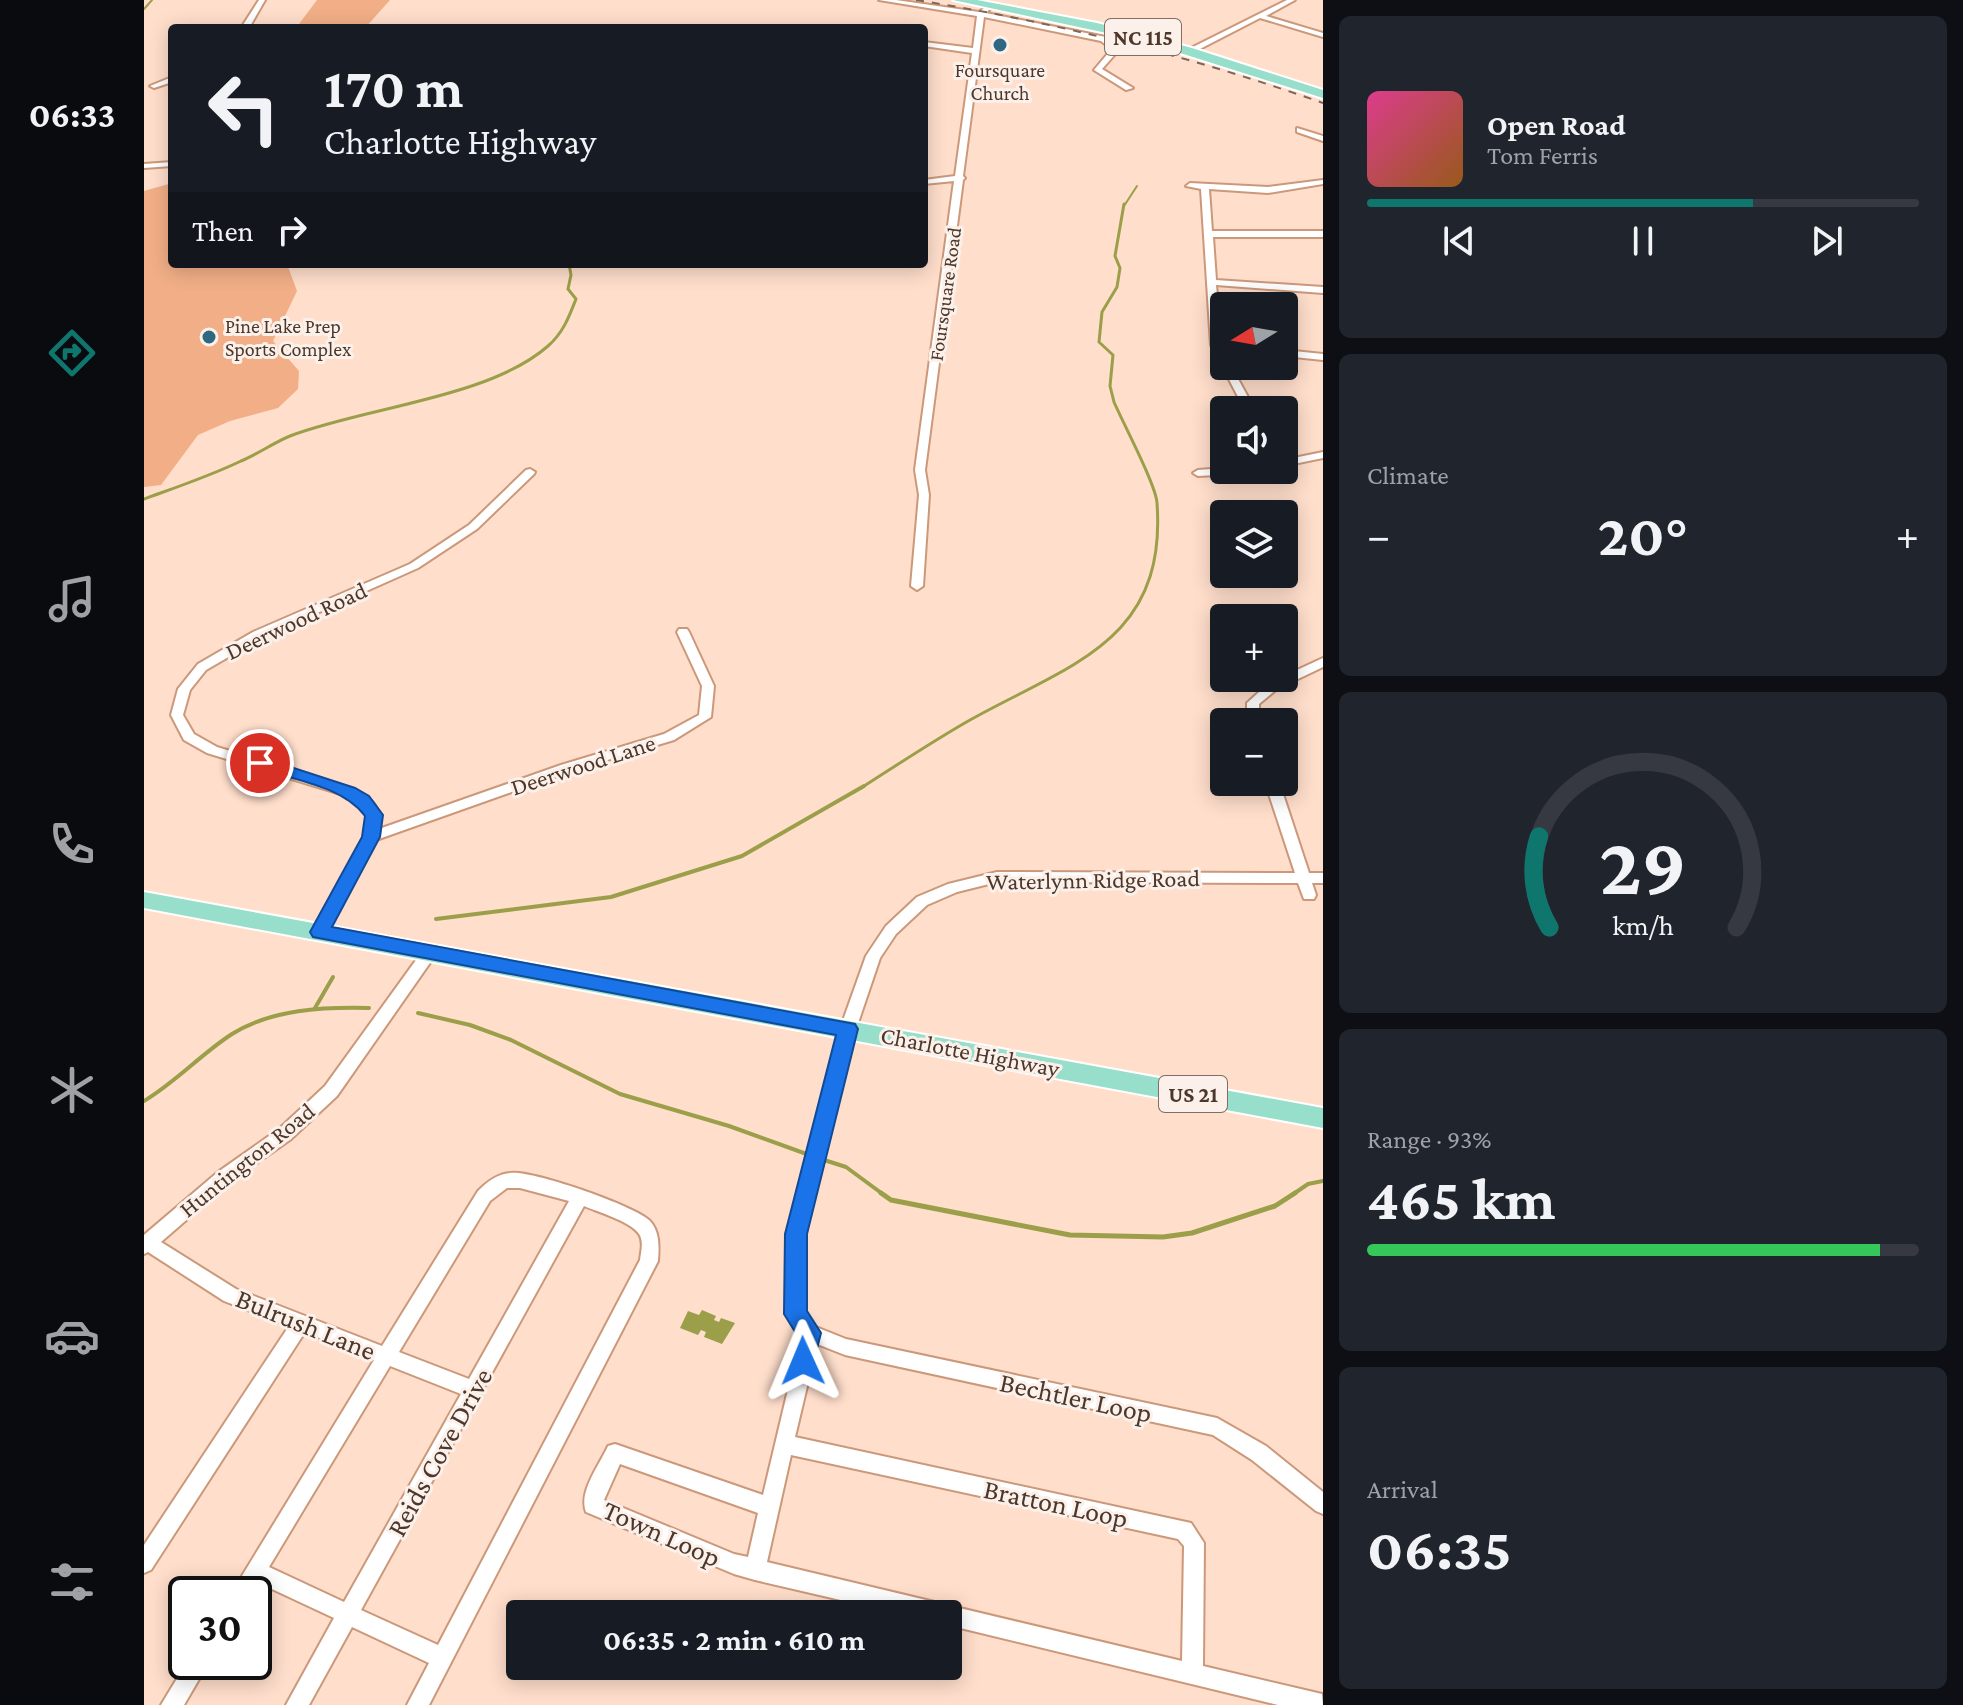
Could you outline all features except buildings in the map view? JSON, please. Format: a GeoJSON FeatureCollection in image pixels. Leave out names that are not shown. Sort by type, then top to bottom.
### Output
{"type":"FeatureCollection","features":[{"type":"Feature","properties":{"kind":"main road","name":"NC 115"},"geometry":{"type":"LineString","coordinates":[[958,0],[1102,27],[1191,50],[1323,94]]}},
{"type":"Feature","properties":{"kind":"main road","name":"Charlotte Highway"},"geometry":{"type":"LineString","coordinates":[[144,900],[1323,1118]]}},
{"type":"Feature","properties":{"kind":"street"},"geometry":{"type":"LineString","coordinates":[[247,24],[262,0]]}},
{"type":"Feature","properties":{"kind":"street"},"geometry":{"type":"LineString","coordinates":[[882,0],[981,14],[1103,39],[1114,47],[1114,51],[1098,70],[1129,88]]}},
{"type":"Feature","properties":{"kind":"street"},"geometry":{"type":"LineString","coordinates":[[1191,50],[1292,0]]}},
{"type":"Feature","properties":{"kind":"street"},"geometry":{"type":"LineString","coordinates":[[981,14],[991,5]]}},
{"type":"Feature","properties":{"kind":"street","name":"Foursquare Road"},"geometry":{"type":"LineString","coordinates":[[917,586],[924,495],[920,470],[981,14]]}},
{"type":"Feature","properties":{"kind":"street"},"geometry":{"type":"LineString","coordinates":[[1260,16],[1323,35]]}},
{"type":"Feature","properties":{"kind":"street"},"geometry":{"type":"LineString","coordinates":[[928,45],[976,51]]}},
{"type":"Feature","properties":{"kind":"street"},"geometry":{"type":"LineString","coordinates":[[154,86],[168,81]]}},
{"type":"Feature","properties":{"kind":"street"},"geometry":{"type":"LineString","coordinates":[[1300,130],[1323,139]]}},
{"type":"Feature","properties":{"kind":"street"},"geometry":{"type":"LineString","coordinates":[[144,166],[168,164]]}},
{"type":"Feature","properties":{"kind":"street"},"geometry":{"type":"LineString","coordinates":[[928,182],[961,178]]}},
{"type":"Feature","properties":{"kind":"street"},"geometry":{"type":"LineString","coordinates":[[1190,186],[1268,190],[1323,182]]}},
{"type":"Feature","properties":{"kind":"street"},"geometry":{"type":"LineString","coordinates":[[1205,188],[1212,292]]}},
{"type":"Feature","properties":{"kind":"street"},"geometry":{"type":"LineString","coordinates":[[1208,234],[1323,234]]}},
{"type":"Feature","properties":{"kind":"street"},"geometry":{"type":"LineString","coordinates":[[1211,282],[1323,290]]}},
{"type":"Feature","properties":{"kind":"street"},"geometry":{"type":"LineString","coordinates":[[1298,354],[1323,357]]}},
{"type":"Feature","properties":{"kind":"street"},"geometry":{"type":"LineString","coordinates":[[1298,457],[1323,455]]}},
{"type":"Feature","properties":{"kind":"street","name":"Deerwood Road"},"geometry":{"type":"LineString","coordinates":[[371,837],[374,815],[363,800],[349,792],[212,750],[189,737],[177,715],[184,689],[202,667],[257,635],[414,566],[473,527],[530,472]]}},
{"type":"Feature","properties":{"kind":"street"},"geometry":{"type":"LineString","coordinates":[[1198,473],[1210,472]]}},
{"type":"Feature","properties":{"kind":"street","name":"Deerwood Lane"},"geometry":{"type":"LineString","coordinates":[[371,837],[566,768],[669,737],[705,717],[708,686],[683,632]]}},
{"type":"Feature","properties":{"kind":"street"},"geometry":{"type":"LineString","coordinates":[[1253,708],[1253,703],[1262,693],[1323,662]]}},
{"type":"Feature","properties":{"kind":"street"},"geometry":{"type":"LineString","coordinates":[[1277,796],[1309,895]]}},
{"type":"Feature","properties":{"kind":"street"},"geometry":{"type":"LineString","coordinates":[[319,932],[371,837]]}},
{"type":"Feature","properties":{"kind":"street","name":"Waterlynn Ridge Road"},"geometry":{"type":"LineString","coordinates":[[810,1333],[795,1314],[796,1234],[848,1029],[873,956],[891,930],[922,901],[953,888],[997,877],[1323,878]]}},
{"type":"Feature","properties":{"kind":"street","name":"Huntington Road"},"geometry":{"type":"LineString","coordinates":[[146,1244],[224,1177],[285,1134],[331,1091],[429,953]]}},
{"type":"Feature","properties":{"kind":"street"},"geometry":{"type":"LineString","coordinates":[[252,1576],[484,1196],[497,1184],[513,1179],[534,1182],[627,1215],[643,1225],[651,1240],[649,1261],[418,1705]]}},
{"type":"Feature","properties":{"kind":"street","name":"Reids Cove Drive"},"geometry":{"type":"LineString","coordinates":[[297,1705],[580,1198]]}},
{"type":"Feature","properties":{"kind":"street","name":"Bulrush Lane"},"geometry":{"type":"LineString","coordinates":[[146,1244],[230,1295],[474,1390]]}},
{"type":"Feature","properties":{"kind":"street"},"geometry":{"type":"LineString","coordinates":[[144,1563],[301,1323]]}},
{"type":"Feature","properties":{"kind":"street"},"geometry":{"type":"LineString","coordinates":[[755,1570],[810,1333]]}},
{"type":"Feature","properties":{"kind":"street","name":"Bechtler Loop"},"geometry":{"type":"LineString","coordinates":[[810,1333],[845,1347],[1217,1427],[1259,1453],[1323,1504]]}},
{"type":"Feature","properties":{"kind":"street","name":"Bratton Loop"},"geometry":{"type":"LineString","coordinates":[[784,1444],[1184,1530],[1194,1543],[1192,1673]]}},
{"type":"Feature","properties":{"kind":"street","name":"Town Loop"},"geometry":{"type":"LineString","coordinates":[[769,1507],[748,1502],[628,1454],[615,1453],[597,1489],[593,1505],[734,1564],[885,1600]]}},
{"type":"Feature","properties":{"kind":"street"},"geometry":{"type":"LineString","coordinates":[[255,1571],[442,1658]]}},
{"type":"Feature","properties":{"kind":"street","name":"Town Loop"},"geometry":{"type":"LineString","coordinates":[[962,1618],[1322,1705]]}},
{"type":"Feature","properties":{"kind":"street"},"geometry":{"type":"LineString","coordinates":[[172,1705],[188,1680]]}},
{"type":"Feature","properties":{"kind":"shaded area"},"geometry":{"type":"Polygon","coordinates":[[[317,0],[390,0],[369,24],[299,24],[317,0]]]}},
{"type":"Feature","properties":{"kind":"shaded area","name":"Pine Lake Prep Sports Complex"},"geometry":{"type":"Polygon","coordinates":[[[168,184],[168,268],[288,268],[297,291],[273,341],[299,371],[298,389],[278,408],[230,421],[198,435],[161,485],[144,487],[144,191],[168,184]]]}},
{"type":"Feature","properties":{"kind":"shaded area"},"geometry":{"type":"Polygon","coordinates":[[[702,1310],[716,1316],[714,1320],[719,1322],[721,1318],[735,1323],[722,1344],[704,1337],[706,1332],[701,1330],[698,1335],[680,1328],[688,1311],[699,1315],[702,1310]]]}},
{"type":"Feature","properties":{"kind":"waterway"},"geometry":{"type":"LineString","coordinates":[[144,9],[152,0]]}},
{"type":"Feature","properties":{"kind":"waterway"},"geometry":{"type":"LineString","coordinates":[[1124,206],[1137,186]]}},
{"type":"Feature","properties":{"kind":"waterway"},"geometry":{"type":"LineString","coordinates":[[861,788],[956,728],[1043,682],[1105,643],[1129,618],[1146,588],[1156,550],[1157,503],[1114,402],[1110,386],[1113,355],[1099,342],[1102,312],[1117,287],[1120,268],[1115,256],[1124,204]]}},
{"type":"Feature","properties":{"kind":"waterway"},"geometry":{"type":"LineString","coordinates":[[144,499],[217,472],[290,436],[460,390],[523,364],[553,341],[568,318],[576,299],[568,289],[570,268]]}},
{"type":"Feature","properties":{"kind":"waterway"},"geometry":{"type":"LineString","coordinates":[[436,919],[611,897],[742,856],[864,786]]}},
{"type":"Feature","properties":{"kind":"waterway"},"geometry":{"type":"LineString","coordinates":[[315,1008],[333,977]]}},
{"type":"Feature","properties":{"kind":"waterway"},"geometry":{"type":"LineString","coordinates":[[144,1101],[247,1026],[298,1011],[369,1008]]}},
{"type":"Feature","properties":{"kind":"waterway"},"geometry":{"type":"LineString","coordinates":[[418,1013],[470,1025],[511,1040],[620,1094],[729,1126],[812,1156]]}},
{"type":"Feature","properties":{"kind":"waterway"},"geometry":{"type":"LineString","coordinates":[[821,1159],[846,1167],[884,1195]]}},
{"type":"Feature","properties":{"kind":"waterway"},"geometry":{"type":"LineString","coordinates":[[1293,1194],[1308,1184],[1323,1181]]}},
{"type":"Feature","properties":{"kind":"waterway"},"geometry":{"type":"LineString","coordinates":[[881,1193],[891,1200],[1070,1235],[1163,1237],[1192,1233],[1275,1206],[1293,1194]]}},
{"type":"Feature","properties":{"kind":"railway"},"geometry":{"type":"LineString","coordinates":[[916,0],[1122,42],[1223,70],[1323,103]]}},
{"type":"Feature","properties":{"kind":"place","name":"Foursquare Church"},"geometry":{"type":"Point","coordinates":[1000,45]}},
{"type":"Feature","properties":{"kind":"place","name":"Pine Lake Prep Sports Complex"},"geometry":{"type":"Point","coordinates":[209,337]}},
{"type":"Feature","properties":{"kind":"route"},"geometry":{"type":"LineString","coordinates":[[260,763],[349,792],[363,800],[374,815],[371,837],[319,932],[848,1029],[796,1234],[795,1314],[810,1333],[803,1361]]}}]}
